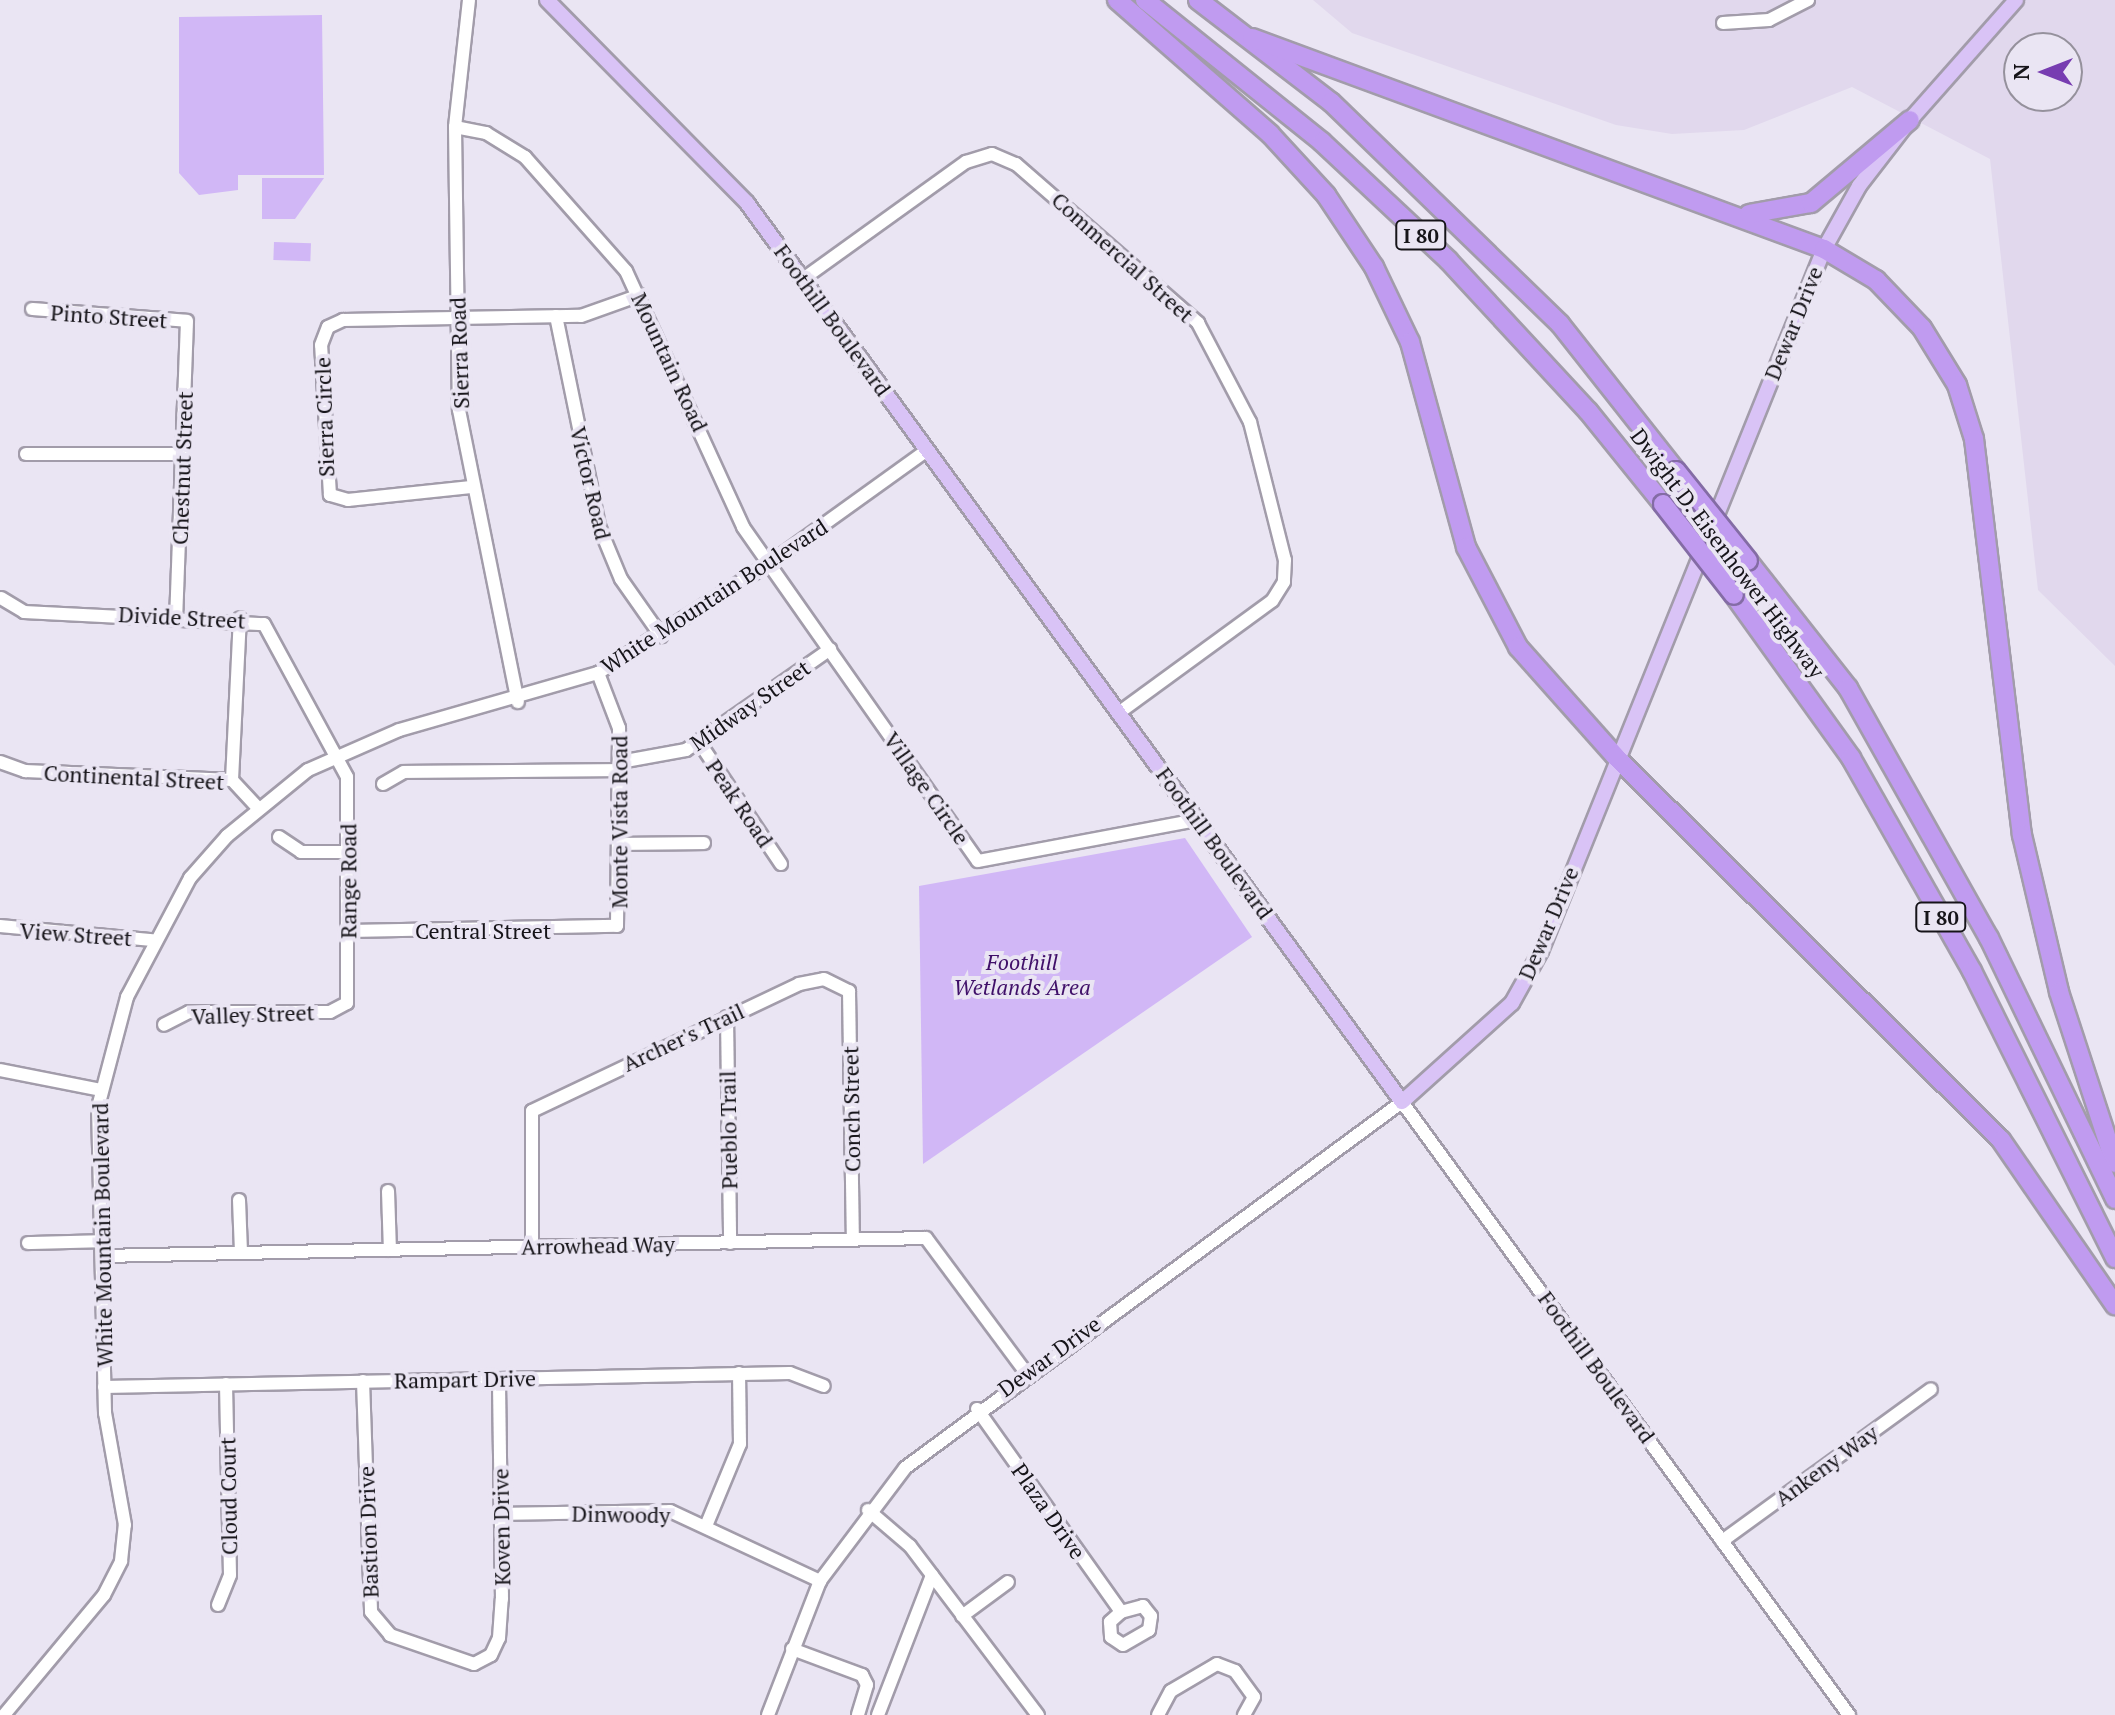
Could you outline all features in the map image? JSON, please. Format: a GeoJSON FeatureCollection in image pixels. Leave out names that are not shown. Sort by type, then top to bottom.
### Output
{"type":"FeatureCollection","features":[{"type":"Feature","properties":{"kind":"highway"},"geometry":{"type":"LineString","coordinates":[[1117,0],[1270,134],[1326,195],[1374,267],[1410,342],[1466,547],[1518,647],[1615,756],[2001,1140],[2115,1305]]}},
{"type":"Feature","properties":{"kind":"highway","name":"Dwight D. Eisenhower Highway"},"geometry":{"type":"LineString","coordinates":[[1145,0],[1322,142],[1448,260],[1588,411],[1734,595],[1851,758],[1972,971],[2115,1258]]}},
{"type":"Feature","properties":{"kind":"highway","name":"Dwight D. Eisenhower Highway"},"geometry":{"type":"LineString","coordinates":[[1198,0],[1252,38],[1331,102],[1560,324],[1848,688],[1989,938],[2115,1199]]}},
{"type":"Feature","properties":{"kind":"highway"},"geometry":{"type":"LineString","coordinates":[[1252,38],[1824,249],[1895,297],[1942,357],[1965,407],[2025,848],[2059,992],[2115,1163]]}},
{"type":"Feature","properties":{"kind":"highway"},"geometry":{"type":"LineString","coordinates":[[1732,214],[1770,215],[1811,203],[1910,120]]}},
{"type":"Feature","properties":{"kind":"main road","name":"Foothill Boulevard"},"geometry":{"type":"LineString","coordinates":[[547,0],[747,203],[1402,1102]]}},
{"type":"Feature","properties":{"kind":"main road","name":"Dewar Drive"},"geometry":{"type":"LineString","coordinates":[[1402,1102],[1512,1003],[1541,951],[1615,756],[1824,249],[1859,186],[1910,120],[2016,0]]}},
{"type":"Feature","properties":{"kind":"street","name":"Sierra Road"},"geometry":{"type":"LineString","coordinates":[[469,0],[455,127],[459,410],[471,487],[518,702]]}},
{"type":"Feature","properties":{"kind":"street"},"geometry":{"type":"LineString","coordinates":[[1723,23],[1769,20],[1808,0]]}},
{"type":"Feature","properties":{"kind":"street","name":"Mountain Road"},"geometry":{"type":"LineString","coordinates":[[455,127],[486,133],[525,157],[609,248],[640,295],[730,502],[830,649]]}},
{"type":"Feature","properties":{"kind":"street","name":"Commercial Street"},"geometry":{"type":"LineString","coordinates":[[803,279],[966,162],[992,154],[1016,164],[1198,323],[1250,422],[1285,560],[1284,582],[1272,601],[1120,712]]}},
{"type":"Feature","properties":{"kind":"street"},"geometry":{"type":"LineString","coordinates":[[457,318],[597,314],[640,295]]}},
{"type":"Feature","properties":{"kind":"street","name":"Pinto Street"},"geometry":{"type":"LineString","coordinates":[[32,309],[187,321]]}},
{"type":"Feature","properties":{"kind":"street","name":"Victor Road"},"geometry":{"type":"LineString","coordinates":[[556,316],[599,526],[621,579],[661,636]]}},
{"type":"Feature","properties":{"kind":"street","name":"Sierra Circle"},"geometry":{"type":"LineString","coordinates":[[457,318],[343,320],[328,327],[321,345],[324,477],[339,500],[471,487]]}},
{"type":"Feature","properties":{"kind":"street","name":"Chestnut Street"},"geometry":{"type":"LineString","coordinates":[[176,616],[187,321]]}},
{"type":"Feature","properties":{"kind":"street","name":"White Mountain Boulevard"},"geometry":{"type":"LineString","coordinates":[[2,1714],[104,1595],[121,1561],[125,1525],[104,1387],[101,1090],[127,997],[152,940],[190,878],[258,808],[336,756],[433,719],[518,702],[598,673],[661,636],[770,563],[927,450]]}},
{"type":"Feature","properties":{"kind":"street"},"geometry":{"type":"LineString","coordinates":[[26,454],[183,454]]}},
{"type":"Feature","properties":{"kind":"street","name":"Divide Street"},"geometry":{"type":"LineString","coordinates":[[1,598],[24,612],[240,618],[270,631],[336,756]]}},
{"type":"Feature","properties":{"kind":"street"},"geometry":{"type":"LineString","coordinates":[[232,780],[240,618]]}},
{"type":"Feature","properties":{"kind":"street","name":"Midway Street"},"geometry":{"type":"LineString","coordinates":[[383,784],[404,772],[620,766],[699,742],[830,649]]}},
{"type":"Feature","properties":{"kind":"street","name":"Village Circle"},"geometry":{"type":"LineString","coordinates":[[830,649],[978,861],[1198,820]]}},
{"type":"Feature","properties":{"kind":"street","name":"Monte Vista Road"},"geometry":{"type":"LineString","coordinates":[[598,673],[616,712],[621,844],[617,926]]}},
{"type":"Feature","properties":{"kind":"street","name":"Peak Road"},"geometry":{"type":"LineString","coordinates":[[699,742],[781,864]]}},
{"type":"Feature","properties":{"kind":"street","name":"Range Road"},"geometry":{"type":"LineString","coordinates":[[336,756],[348,786],[349,931],[343,1008]]}},
{"type":"Feature","properties":{"kind":"street","name":"Continental Street"},"geometry":{"type":"LineString","coordinates":[[0,762],[25,771],[232,780],[258,808]]}},
{"type":"Feature","properties":{"kind":"street"},"geometry":{"type":"LineString","coordinates":[[279,837],[301,852],[348,852]]}},
{"type":"Feature","properties":{"kind":"street"},"geometry":{"type":"LineString","coordinates":[[621,844],[704,843]]}},
{"type":"Feature","properties":{"kind":"street","name":"View Street"},"geometry":{"type":"LineString","coordinates":[[0,926],[152,940]]}},
{"type":"Feature","properties":{"kind":"street","name":"Central Street"},"geometry":{"type":"LineString","coordinates":[[349,931],[617,926]]}},
{"type":"Feature","properties":{"kind":"street","name":"Archer's Trail"},"geometry":{"type":"LineString","coordinates":[[532,1247],[532,1111],[799,984],[839,982]]}},
{"type":"Feature","properties":{"kind":"street","name":"Conch Street"},"geometry":{"type":"LineString","coordinates":[[839,982],[849,991],[853,1240]]}},
{"type":"Feature","properties":{"kind":"street","name":"Valley Street"},"geometry":{"type":"LineString","coordinates":[[164,1025],[189,1012],[343,1008]]}},
{"type":"Feature","properties":{"kind":"street","name":"Pueblo Trail"},"geometry":{"type":"LineString","coordinates":[[727,1017],[730,1243]]}},
{"type":"Feature","properties":{"kind":"street"},"geometry":{"type":"LineString","coordinates":[[0,1070],[101,1090]]}},
{"type":"Feature","properties":{"kind":"street","name":"Dewar Drive"},"geometry":{"type":"LineString","coordinates":[[768,1715],[820,1581],[868,1510],[905,1468],[977,1409],[1402,1102]]}},
{"type":"Feature","properties":{"kind":"street","name":"Foothill Boulevard"},"geometry":{"type":"LineString","coordinates":[[1402,1102],[1849,1715]]}},
{"type":"Feature","properties":{"kind":"street"},"geometry":{"type":"LineString","coordinates":[[388,1191],[390,1250]]}},
{"type":"Feature","properties":{"kind":"street"},"geometry":{"type":"LineString","coordinates":[[239,1200],[241,1253]]}},
{"type":"Feature","properties":{"kind":"street","name":"Arrowhead Way"},"geometry":{"type":"LineString","coordinates":[[102,1256],[926,1238],[1027,1374]]}},
{"type":"Feature","properties":{"kind":"street"},"geometry":{"type":"LineString","coordinates":[[28,1243],[102,1241]]}},
{"type":"Feature","properties":{"kind":"street"},"geometry":{"type":"LineString","coordinates":[[706,1526],[740,1444],[739,1373]]}},
{"type":"Feature","properties":{"kind":"street","name":"Rampart Drive"},"geometry":{"type":"LineString","coordinates":[[104,1387],[739,1373],[790,1373],[824,1386]]}},
{"type":"Feature","properties":{"kind":"street","name":"Koven Drive"},"geometry":{"type":"LineString","coordinates":[[474,1664],[491,1655],[499,1638],[502,1514],[499,1379]]}},
{"type":"Feature","properties":{"kind":"street","name":"Bastion Drive"},"geometry":{"type":"LineString","coordinates":[[363,1381],[371,1612],[390,1635],[474,1664]]}},
{"type":"Feature","properties":{"kind":"street","name":"Cloud Court"},"geometry":{"type":"LineString","coordinates":[[218,1605],[230,1575],[226,1384]]}},
{"type":"Feature","properties":{"kind":"street","name":"Ankeny Way"},"geometry":{"type":"LineString","coordinates":[[1722,1541],[1931,1389]]}},
{"type":"Feature","properties":{"kind":"street","name":"Plaza Drive"},"geometry":{"type":"LineString","coordinates":[[977,1409],[1121,1612]]}},
{"type":"Feature","properties":{"kind":"street"},"geometry":{"type":"LineString","coordinates":[[868,1510],[932,1575],[1038,1715]]}},
{"type":"Feature","properties":{"kind":"street","name":"Dinwoody"},"geometry":{"type":"LineString","coordinates":[[502,1514],[670,1511],[820,1581]]}},
{"type":"Feature","properties":{"kind":"street"},"geometry":{"type":"LineString","coordinates":[[878,1715],[932,1575]]}},
{"type":"Feature","properties":{"kind":"street"},"geometry":{"type":"LineString","coordinates":[[962,1616],[1008,1582]]}},
{"type":"Feature","properties":{"kind":"street"},"geometry":{"type":"LineString","coordinates":[[792,1649],[862,1675],[867,1685],[858,1715]]}},
{"type":"Feature","properties":{"kind":"street"},"geometry":{"type":"LineString","coordinates":[[1158,1715],[1171,1691],[1217,1664],[1235,1671],[1254,1697],[1244,1715]]}},
{"type":"Feature","properties":{"kind":"shaded area"},"geometry":{"type":"Polygon","coordinates":[[[1313,0],[2115,0],[2115,666],[2038,590],[1990,159],[1852,87],[1744,130],[1672,134],[1616,125],[1352,33],[1313,0]]]}},
{"type":"Feature","properties":{"kind":"green space"},"geometry":{"type":"Polygon","coordinates":[[[322,15],[324,175],[238,175],[238,190],[199,195],[179,173],[179,17],[322,15]]]}},
{"type":"Feature","properties":{"kind":"green space"},"geometry":{"type":"Polygon","coordinates":[[[262,178],[324,178],[295,219],[262,219],[262,178]]]}},
{"type":"Feature","properties":{"kind":"green space"},"geometry":{"type":"Polygon","coordinates":[[[274,242],[311,243],[310,261],[273,260],[274,242]]]}},
{"type":"Feature","properties":{"kind":"green space","name":"Foothill Wetlands Area"},"geometry":{"type":"Polygon","coordinates":[[[1185,838],[1252,937],[923,1164],[919,886],[1185,838]]]}}]}
